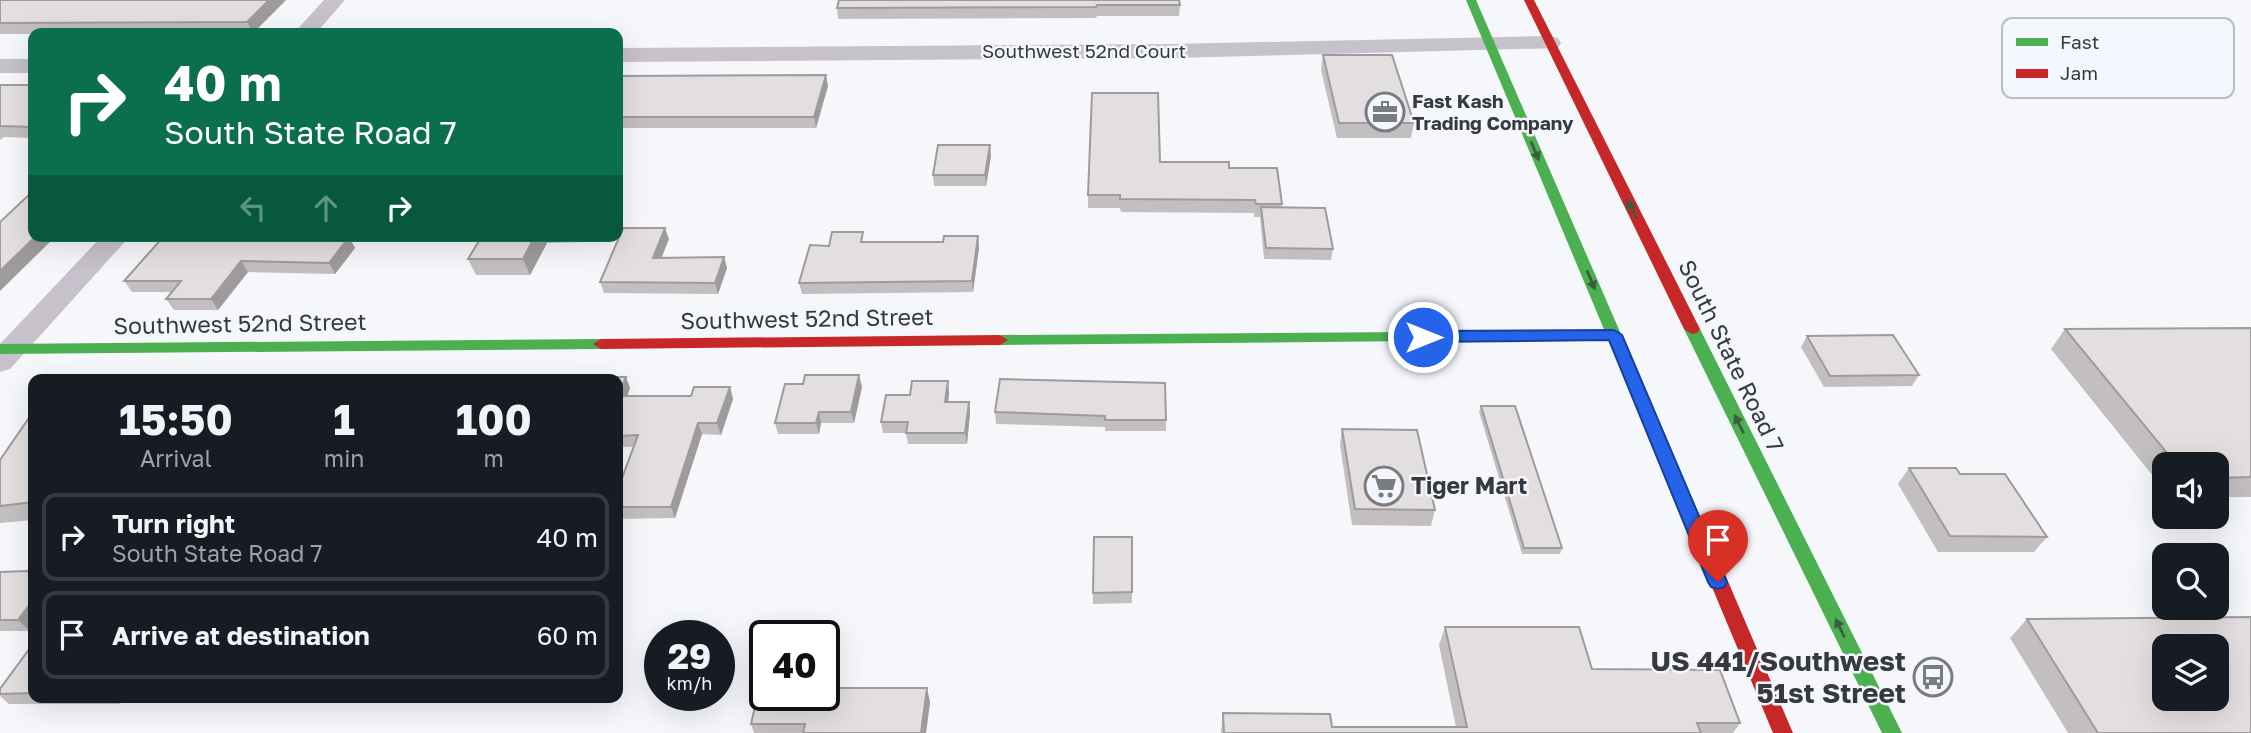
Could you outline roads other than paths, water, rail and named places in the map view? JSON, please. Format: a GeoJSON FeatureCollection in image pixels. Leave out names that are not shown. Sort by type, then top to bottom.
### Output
{"type":"FeatureCollection","features":[{"type":"Feature","properties":{"kind":"main road"},"geometry":{"type":"LineString","coordinates":[[1471,0],[1783,733]]}},
{"type":"Feature","properties":{"kind":"main road","name":"South State Road 7"},"geometry":{"type":"LineString","coordinates":[[1528,0],[1892,733]]}},
{"type":"Feature","properties":{"kind":"main road","name":"Southwest 52nd Street"},"geometry":{"type":"LineString","coordinates":[[4,353],[1614,335]]}},
{"type":"Feature","properties":{"kind":"street"},"geometry":{"type":"LineString","coordinates":[[310,28],[335,0]]}},
{"type":"Feature","properties":{"kind":"street","name":"Southwest 52nd Court"},"geometry":{"type":"LineString","coordinates":[[623,55],[1158,51],[1550,43]]}},
{"type":"Feature","properties":{"kind":"street"},"geometry":{"type":"LineString","coordinates":[[0,66],[28,66]]}},
{"type":"Feature","properties":{"kind":"street"},"geometry":{"type":"LineString","coordinates":[[4,353],[111,242]]}},
{"type":"Feature","properties":{"kind":"place","name":"Fast Kash Trading Company"},"geometry":{"type":"Point","coordinates":[1385,112]}},
{"type":"Feature","properties":{"kind":"place","name":"Tiger Mart"},"geometry":{"type":"Point","coordinates":[1384,486]}},
{"type":"Feature","properties":{"kind":"place","name":"US 441/Southwest 51st Street"},"geometry":{"type":"Point","coordinates":[1933,677]}}]}
